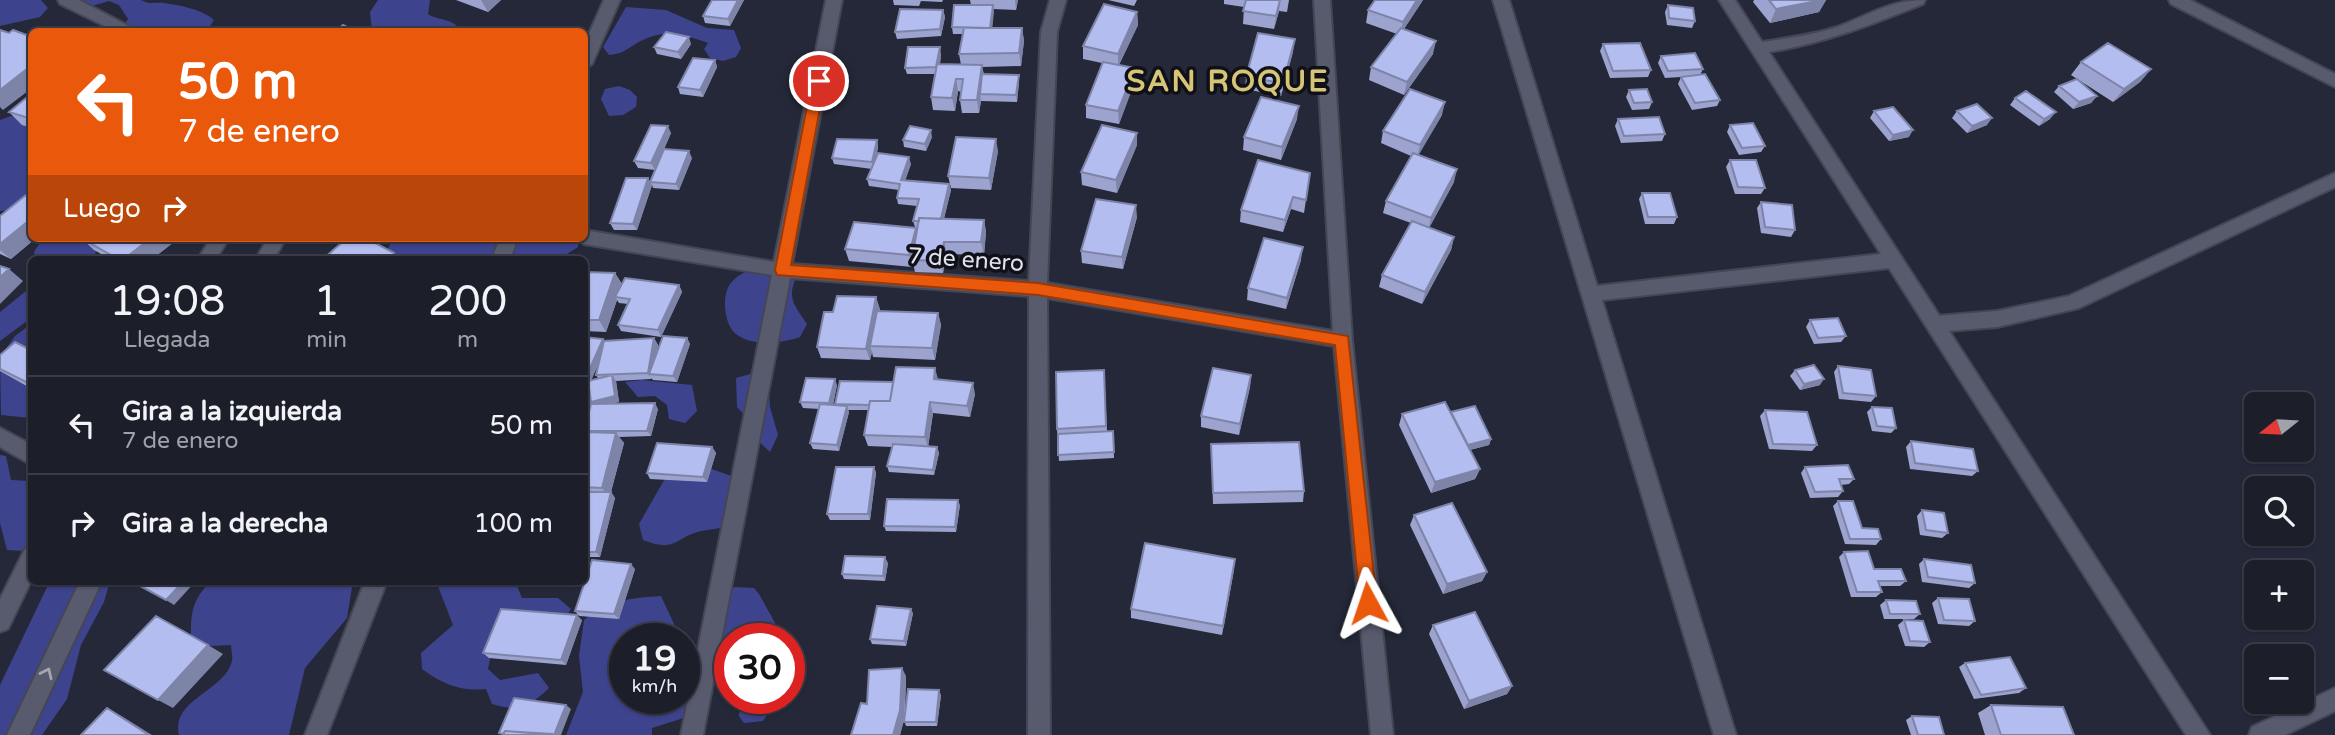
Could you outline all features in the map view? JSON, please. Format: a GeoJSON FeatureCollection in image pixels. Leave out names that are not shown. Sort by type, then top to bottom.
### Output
{"type":"FeatureCollection","features":[{"type":"Feature","properties":{"kind":"street"},"geometry":{"type":"LineString","coordinates":[[66,0],[124,28]]}},
{"type":"Feature","properties":{"kind":"street"},"geometry":{"type":"LineString","coordinates":[[588,55],[612,0]]}},
{"type":"Feature","properties":{"kind":"street"},"geometry":{"type":"LineString","coordinates":[[692,735],[834,0]]}},
{"type":"Feature","properties":{"kind":"street"},"geometry":{"type":"LineString","coordinates":[[1040,735],[1038,289],[1049,32],[1058,0]]}},
{"type":"Feature","properties":{"kind":"street"},"geometry":{"type":"LineString","coordinates":[[1322,0],[1343,340],[1382,735]]}},
{"type":"Feature","properties":{"kind":"street"},"geometry":{"type":"LineString","coordinates":[[1501,0],[1725,735]]}},
{"type":"Feature","properties":{"kind":"street"},"geometry":{"type":"LineString","coordinates":[[1727,0],[2199,735]]}},
{"type":"Feature","properties":{"kind":"street"},"geometry":{"type":"LineString","coordinates":[[1757,48],[1810,40],[1841,31],[1917,0]]}},
{"type":"Feature","properties":{"kind":"street"},"geometry":{"type":"LineString","coordinates":[[2177,0],[2335,81]]}},
{"type":"Feature","properties":{"kind":"street"},"geometry":{"type":"LineString","coordinates":[[1936,324],[1997,319],[2072,303],[2335,180]]}},
{"type":"Feature","properties":{"kind":"street","name":"7 de enero"},"geometry":{"type":"LineString","coordinates":[[588,238],[782,270],[1038,289],[1343,340]]}},
{"type":"Feature","properties":{"kind":"street"},"geometry":{"type":"LineString","coordinates":[[1592,294],[1895,260]]}},
{"type":"Feature","properties":{"kind":"street"},"geometry":{"type":"LineString","coordinates":[[0,438],[28,454]]}},
{"type":"Feature","properties":{"kind":"street"},"geometry":{"type":"LineString","coordinates":[[0,622],[28,564]]}},
{"type":"Feature","properties":{"kind":"street"},"geometry":{"type":"LineString","coordinates":[[18,735],[89,585]]}},
{"type":"Feature","properties":{"kind":"street"},"geometry":{"type":"LineString","coordinates":[[316,735],[374,585]]}},
{"type":"Feature","properties":{"kind":"street"},"geometry":{"type":"LineString","coordinates":[[2260,735],[2335,699]]}},
{"type":"Feature","properties":{"kind":"shaded area"},"geometry":{"type":"Polygon","coordinates":[[[0,0],[41,0],[48,8],[40,17],[0,26],[0,0]]]}},
{"type":"Feature","properties":{"kind":"shaded area"},"geometry":{"type":"Polygon","coordinates":[[[75,0],[141,0],[184,7],[214,20],[209,28],[122,28],[128,19],[119,5],[109,1],[82,9],[75,0]]]}},
{"type":"Feature","properties":{"kind":"shaded area"},"geometry":{"type":"Polygon","coordinates":[[[378,0],[430,0],[428,14],[458,28],[372,28],[370,12],[378,0]]]}},
{"type":"Feature","properties":{"kind":"shaded area"},"geometry":{"type":"Polygon","coordinates":[[[626,7],[666,10],[707,28],[734,30],[741,48],[736,57],[723,61],[710,58],[704,49],[708,43],[679,35],[662,34],[620,53],[609,55],[603,47],[626,7]]]}},
{"type":"Feature","properties":{"kind":"shaded area"},"geometry":{"type":"Polygon","coordinates":[[[619,86],[630,90],[637,97],[636,107],[623,115],[609,116],[601,99],[605,89],[619,86]]]}},
{"type":"Feature","properties":{"kind":"shaded area"},"geometry":{"type":"Polygon","coordinates":[[[11,116],[23,119],[28,127],[27,209],[0,211],[0,120],[11,116]]]}},
{"type":"Feature","properties":{"kind":"shaded area"},"geometry":{"type":"Polygon","coordinates":[[[40,242],[97,242],[95,256],[35,256],[40,242]]]}},
{"type":"Feature","properties":{"kind":"shaded area"},"geometry":{"type":"Polygon","coordinates":[[[391,242],[579,242],[578,247],[564,256],[384,256],[391,242]]]}},
{"type":"Feature","properties":{"kind":"shaded area"},"geometry":{"type":"Polygon","coordinates":[[[759,266],[796,278],[792,297],[807,324],[800,337],[785,341],[759,342],[743,338],[732,330],[725,309],[728,288],[740,275],[759,266]]]}},
{"type":"Feature","properties":{"kind":"shaded area"},"geometry":{"type":"Polygon","coordinates":[[[28,289],[28,320],[0,341],[0,312],[28,289]]]}},
{"type":"Feature","properties":{"kind":"shaded area"},"geometry":{"type":"Polygon","coordinates":[[[28,326],[28,418],[1,415],[0,357],[15,336],[28,326]]]}},
{"type":"Feature","properties":{"kind":"shaded area"},"geometry":{"type":"Polygon","coordinates":[[[754,373],[768,377],[770,407],[778,435],[770,452],[749,432],[747,418],[737,407],[736,378],[754,373]]]}},
{"type":"Feature","properties":{"kind":"shaded area"},"geometry":{"type":"Polygon","coordinates":[[[642,380],[692,385],[697,411],[685,423],[669,419],[667,405],[655,396],[638,397],[625,382],[642,380]]]}},
{"type":"Feature","properties":{"kind":"shaded area"},"geometry":{"type":"Polygon","coordinates":[[[0,455],[6,456],[11,480],[28,481],[28,549],[7,550],[0,523],[0,455]]]}},
{"type":"Feature","properties":{"kind":"shaded area"},"geometry":{"type":"Polygon","coordinates":[[[703,466],[737,478],[746,495],[747,510],[734,526],[701,531],[669,545],[643,540],[639,524],[667,475],[703,466]]]}},
{"type":"Feature","properties":{"kind":"shaded area"},"geometry":{"type":"Polygon","coordinates":[[[48,585],[109,585],[104,602],[81,645],[67,699],[42,735],[0,735],[0,685],[48,585]]]}},
{"type":"Feature","properties":{"kind":"shaded area"},"geometry":{"type":"Polygon","coordinates":[[[208,585],[352,585],[347,618],[305,668],[289,735],[179,735],[178,723],[182,713],[220,680],[232,661],[231,645],[191,647],[193,611],[208,585]]]}},
{"type":"Feature","properties":{"kind":"shaded area"},"geometry":{"type":"Polygon","coordinates":[[[438,585],[517,585],[522,598],[558,598],[571,609],[561,626],[492,650],[488,669],[500,680],[538,673],[549,688],[529,704],[517,708],[492,704],[486,689],[453,686],[422,669],[421,653],[453,625],[438,585]]]}},
{"type":"Feature","properties":{"kind":"shaded area"},"geometry":{"type":"Polygon","coordinates":[[[735,587],[754,588],[775,623],[714,623],[714,630],[712,627],[726,591],[735,587]]]}},
{"type":"Feature","properties":{"kind":"shaded area"},"geometry":{"type":"Polygon","coordinates":[[[661,596],[674,623],[609,623],[609,714],[691,714],[690,716],[652,728],[652,735],[566,735],[583,692],[579,656],[584,620],[611,604],[661,596]]]}},
{"type":"Feature","properties":{"kind":"shaded area"},"geometry":{"type":"Polygon","coordinates":[[[768,714],[763,721],[744,723],[739,716],[768,714]]]}},
{"type":"Feature","properties":{"kind":"building"},"geometry":{"type":"Polygon","coordinates":[[[712,0],[738,0],[728,19],[703,16],[712,0]]]}},
{"type":"Feature","properties":{"kind":"building"},"geometry":{"type":"Polygon","coordinates":[[[1246,0],[1280,0],[1276,16],[1243,11],[1246,0]]]}},
{"type":"Feature","properties":{"kind":"building"},"geometry":{"type":"Polygon","coordinates":[[[1375,0],[1417,0],[1403,22],[1368,10],[1375,0]]]}},
{"type":"Feature","properties":{"kind":"building"},"geometry":{"type":"Polygon","coordinates":[[[1769,0],[1822,0],[1776,9],[1769,0]]]}},
{"type":"Feature","properties":{"kind":"building"},"geometry":{"type":"Polygon","coordinates":[[[1104,4],[1137,12],[1118,54],[1083,46],[1104,4]]]}},
{"type":"Feature","properties":{"kind":"building"},"geometry":{"type":"Polygon","coordinates":[[[954,5],[993,5],[990,28],[952,27],[954,5]]]}},
{"type":"Feature","properties":{"kind":"building"},"geometry":{"type":"Polygon","coordinates":[[[1668,5],[1693,8],[1695,21],[1669,18],[1668,5]]]}},
{"type":"Feature","properties":{"kind":"building"},"geometry":{"type":"Polygon","coordinates":[[[900,9],[943,10],[940,29],[895,32],[900,9]]]}},
{"type":"Feature","properties":{"kind":"building"},"geometry":{"type":"Polygon","coordinates":[[[964,28],[1022,28],[1019,53],[959,54],[964,28]]]}},
{"type":"Feature","properties":{"kind":"building"},"geometry":{"type":"Polygon","coordinates":[[[1401,28],[1436,41],[1407,82],[1371,67],[1401,28]]]}},
{"type":"Feature","properties":{"kind":"building"},"geometry":{"type":"Polygon","coordinates":[[[0,30],[9,33],[13,30],[28,36],[28,68],[0,90],[0,30]]]}},
{"type":"Feature","properties":{"kind":"building"},"geometry":{"type":"Polygon","coordinates":[[[666,32],[689,37],[678,52],[654,47],[666,32]]]}},
{"type":"Feature","properties":{"kind":"building"},"geometry":{"type":"Polygon","coordinates":[[[1258,33],[1295,39],[1283,83],[1246,77],[1258,33]]]}},
{"type":"Feature","properties":{"kind":"building"},"geometry":{"type":"Polygon","coordinates":[[[1640,43],[1651,70],[1613,71],[1603,44],[1640,43]]]}},
{"type":"Feature","properties":{"kind":"building"},"geometry":{"type":"Polygon","coordinates":[[[2108,43],[2151,69],[2124,89],[2081,62],[2108,43]]]}},
{"type":"Feature","properties":{"kind":"building"},"geometry":{"type":"Polygon","coordinates":[[[908,47],[940,47],[936,67],[905,68],[908,47]]]}},
{"type":"Feature","properties":{"kind":"building"},"geometry":{"type":"Polygon","coordinates":[[[1695,53],[1703,69],[1668,71],[1661,56],[1695,53]]]}},
{"type":"Feature","properties":{"kind":"building"},"geometry":{"type":"Polygon","coordinates":[[[693,58],[715,60],[700,90],[678,87],[693,58]]]}},
{"type":"Feature","properties":{"kind":"building"},"geometry":{"type":"Polygon","coordinates":[[[1103,62],[1135,68],[1118,111],[1086,105],[1103,62]]]}},
{"type":"Feature","properties":{"kind":"building"},"geometry":{"type":"Polygon","coordinates":[[[937,64],[982,65],[977,100],[960,100],[963,79],[956,79],[952,98],[931,97],[937,64]]]}},
{"type":"Feature","properties":{"kind":"building"},"geometry":{"type":"Polygon","coordinates":[[[982,74],[1019,75],[1016,95],[980,94],[982,74]]]}},
{"type":"Feature","properties":{"kind":"building"},"geometry":{"type":"Polygon","coordinates":[[[1705,74],[1720,100],[1695,103],[1681,77],[1705,74]]]}},
{"type":"Feature","properties":{"kind":"building"},"geometry":{"type":"Polygon","coordinates":[[[2077,79],[2097,96],[2079,102],[2059,86],[2077,79]]]}},
{"type":"Feature","properties":{"kind":"building"},"geometry":{"type":"Polygon","coordinates":[[[1410,89],[1445,102],[1420,145],[1383,131],[1410,89]]]}},
{"type":"Feature","properties":{"kind":"building"},"geometry":{"type":"Polygon","coordinates":[[[1647,89],[1652,102],[1634,103],[1629,90],[1647,89]]]}},
{"type":"Feature","properties":{"kind":"building"},"geometry":{"type":"Polygon","coordinates":[[[2026,91],[2056,112],[2044,119],[2015,98],[2026,91]]]}},
{"type":"Feature","properties":{"kind":"building"},"geometry":{"type":"Polygon","coordinates":[[[28,96],[28,118],[9,112],[28,96]]]}},
{"type":"Feature","properties":{"kind":"building"},"geometry":{"type":"Polygon","coordinates":[[[1261,97],[1299,106],[1282,147],[1244,137],[1261,97]]]}},
{"type":"Feature","properties":{"kind":"building"},"geometry":{"type":"Polygon","coordinates":[[[1977,104],[1992,118],[1972,126],[1957,111],[1977,104]]]}},
{"type":"Feature","properties":{"kind":"building"},"geometry":{"type":"Polygon","coordinates":[[[1893,107],[1913,130],[1893,135],[1874,111],[1893,107]]]}},
{"type":"Feature","properties":{"kind":"building"},"geometry":{"type":"Polygon","coordinates":[[[1659,117],[1665,134],[1624,136],[1618,119],[1659,117]]]}},
{"type":"Feature","properties":{"kind":"building"},"geometry":{"type":"Polygon","coordinates":[[[1753,123],[1765,146],[1742,148],[1730,125],[1753,123]]]}},
{"type":"Feature","properties":{"kind":"building"},"geometry":{"type":"Polygon","coordinates":[[[651,125],[668,126],[651,163],[634,161],[651,125]]]}},
{"type":"Feature","properties":{"kind":"building"},"geometry":{"type":"Polygon","coordinates":[[[1102,125],[1137,133],[1116,180],[1081,172],[1102,125]]]}},
{"type":"Feature","properties":{"kind":"building"},"geometry":{"type":"Polygon","coordinates":[[[910,126],[931,130],[925,144],[903,140],[910,126]]]}},
{"type":"Feature","properties":{"kind":"building"},"geometry":{"type":"Polygon","coordinates":[[[956,137],[996,139],[989,178],[948,176],[956,137]]]}},
{"type":"Feature","properties":{"kind":"building"},"geometry":{"type":"Polygon","coordinates":[[[837,139],[877,140],[872,162],[832,158],[837,139]]]}},
{"type":"Feature","properties":{"kind":"building"},"geometry":{"type":"Polygon","coordinates":[[[664,149],[689,151],[676,184],[650,182],[664,149]]]}},
{"type":"Feature","properties":{"kind":"building"},"geometry":{"type":"Polygon","coordinates":[[[878,153],[909,157],[901,180],[949,184],[941,219],[919,218],[919,221],[913,221],[919,199],[897,198],[900,184],[867,179],[878,153]]]}},
{"type":"Feature","properties":{"kind":"building"},"geometry":{"type":"Polygon","coordinates":[[[1413,153],[1457,169],[1431,218],[1386,201],[1413,153]]]}},
{"type":"Feature","properties":{"kind":"building"},"geometry":{"type":"Polygon","coordinates":[[[1258,160],[1310,173],[1306,200],[1293,197],[1285,220],[1241,210],[1258,160]]]}},
{"type":"Feature","properties":{"kind":"building"},"geometry":{"type":"Polygon","coordinates":[[[1730,160],[1756,160],[1765,188],[1738,187],[1730,160]]]}},
{"type":"Feature","properties":{"kind":"building"},"geometry":{"type":"Polygon","coordinates":[[[626,178],[648,178],[633,224],[610,223],[626,178]]]}},
{"type":"Feature","properties":{"kind":"building"},"geometry":{"type":"Polygon","coordinates":[[[28,193],[28,221],[0,244],[0,216],[28,193]]]}},
{"type":"Feature","properties":{"kind":"building"},"geometry":{"type":"Polygon","coordinates":[[[1642,193],[1670,193],[1677,217],[1648,217],[1642,193]]]}},
{"type":"Feature","properties":{"kind":"building"},"geometry":{"type":"Polygon","coordinates":[[[1096,199],[1136,205],[1122,257],[1081,251],[1096,199]]]}},
{"type":"Feature","properties":{"kind":"building"},"geometry":{"type":"Polygon","coordinates":[[[1761,202],[1792,205],[1795,230],[1765,227],[1761,202]]]}},
{"type":"Feature","properties":{"kind":"building"},"geometry":{"type":"Polygon","coordinates":[[[919,218],[984,220],[981,242],[944,242],[940,261],[912,260],[919,218]]]}},
{"type":"Feature","properties":{"kind":"building"},"geometry":{"type":"Polygon","coordinates":[[[1412,221],[1454,237],[1425,292],[1382,275],[1412,221]]]}},
{"type":"Feature","properties":{"kind":"building"},"geometry":{"type":"Polygon","coordinates":[[[854,222],[916,228],[909,255],[845,249],[854,222]]]}},
{"type":"Feature","properties":{"kind":"building"},"geometry":{"type":"Polygon","coordinates":[[[1264,238],[1303,247],[1287,298],[1248,288],[1264,238]]]}},
{"type":"Feature","properties":{"kind":"building"},"geometry":{"type":"Polygon","coordinates":[[[88,242],[146,242],[128,256],[113,256],[88,242]]]}},
{"type":"Feature","properties":{"kind":"building"},"geometry":{"type":"Polygon","coordinates":[[[342,242],[373,242],[394,253],[390,256],[326,256],[342,242]]]}},
{"type":"Feature","properties":{"kind":"building"},"geometry":{"type":"Polygon","coordinates":[[[0,266],[9,269],[0,277],[0,266]]]}},
{"type":"Feature","properties":{"kind":"building"},"geometry":{"type":"Polygon","coordinates":[[[588,272],[615,273],[599,320],[588,320],[588,272]]]}},
{"type":"Feature","properties":{"kind":"building"},"geometry":{"type":"Polygon","coordinates":[[[625,278],[679,285],[658,330],[618,325],[630,299],[615,297],[625,278]]]}},
{"type":"Feature","properties":{"kind":"building"},"geometry":{"type":"Polygon","coordinates":[[[837,296],[876,297],[866,349],[817,347],[824,312],[833,312],[837,296]]]}},
{"type":"Feature","properties":{"kind":"building"},"geometry":{"type":"Polygon","coordinates":[[[877,311],[938,313],[932,348],[870,346],[877,311]]]}},
{"type":"Feature","properties":{"kind":"building"},"geometry":{"type":"Polygon","coordinates":[[[1838,318],[1846,336],[1818,338],[1810,320],[1838,318]]]}},
{"type":"Feature","properties":{"kind":"building"},"geometry":{"type":"Polygon","coordinates":[[[663,336],[687,338],[673,376],[649,374],[663,336]]]}},
{"type":"Feature","properties":{"kind":"building"},"geometry":{"type":"Polygon","coordinates":[[[588,337],[603,339],[588,373],[588,337]]]}},
{"type":"Feature","properties":{"kind":"building"},"geometry":{"type":"Polygon","coordinates":[[[654,338],[648,373],[596,375],[604,341],[654,338]]]}},
{"type":"Feature","properties":{"kind":"building"},"geometry":{"type":"Polygon","coordinates":[[[15,342],[28,347],[28,383],[0,369],[0,355],[15,342]]]}},
{"type":"Feature","properties":{"kind":"building"},"geometry":{"type":"Polygon","coordinates":[[[1814,365],[1824,379],[1804,384],[1795,370],[1814,365]]]}},
{"type":"Feature","properties":{"kind":"building"},"geometry":{"type":"Polygon","coordinates":[[[1838,366],[1871,370],[1876,396],[1843,393],[1838,366]]]}},
{"type":"Feature","properties":{"kind":"building"},"geometry":{"type":"Polygon","coordinates":[[[896,367],[935,368],[934,379],[973,383],[967,406],[930,402],[925,437],[864,435],[870,401],[890,401],[896,367]]]}},
{"type":"Feature","properties":{"kind":"building"},"geometry":{"type":"Polygon","coordinates":[[[1213,368],[1251,375],[1240,424],[1201,416],[1213,368]]]}},
{"type":"Feature","properties":{"kind":"building"},"geometry":{"type":"Polygon","coordinates":[[[1104,370],[1106,426],[1057,429],[1056,372],[1104,370]]]}},
{"type":"Feature","properties":{"kind":"building"},"geometry":{"type":"Polygon","coordinates":[[[612,375],[615,396],[591,402],[588,381],[612,375]]]}},
{"type":"Feature","properties":{"kind":"building"},"geometry":{"type":"Polygon","coordinates":[[[806,378],[835,379],[829,403],[800,402],[806,378]]]}},
{"type":"Feature","properties":{"kind":"building"},"geometry":{"type":"Polygon","coordinates":[[[840,381],[893,382],[890,401],[870,401],[869,405],[835,404],[840,381]]]}},
{"type":"Feature","properties":{"kind":"building"},"geometry":{"type":"Polygon","coordinates":[[[1445,402],[1480,469],[1435,482],[1402,414],[1445,402]]]}},
{"type":"Feature","properties":{"kind":"building"},"geometry":{"type":"Polygon","coordinates":[[[655,403],[647,431],[588,431],[591,404],[655,403]]]}},
{"type":"Feature","properties":{"kind":"building"},"geometry":{"type":"Polygon","coordinates":[[[820,404],[847,406],[837,445],[810,443],[820,404]]]}},
{"type":"Feature","properties":{"kind":"building"},"geometry":{"type":"Polygon","coordinates":[[[1475,406],[1491,439],[1468,445],[1451,412],[1475,406]]]}},
{"type":"Feature","properties":{"kind":"building"},"geometry":{"type":"Polygon","coordinates":[[[1872,407],[1892,408],[1896,428],[1877,426],[1872,407]]]}},
{"type":"Feature","properties":{"kind":"building"},"geometry":{"type":"Polygon","coordinates":[[[1765,410],[1807,412],[1817,445],[1773,444],[1765,410]]]}},
{"type":"Feature","properties":{"kind":"building"},"geometry":{"type":"Polygon","coordinates":[[[1113,431],[1114,452],[1058,455],[1058,434],[1113,431]]]}},
{"type":"Feature","properties":{"kind":"building"},"geometry":{"type":"Polygon","coordinates":[[[588,432],[616,433],[602,488],[588,487],[588,432]]]}},
{"type":"Feature","properties":{"kind":"building"},"geometry":{"type":"Polygon","coordinates":[[[1911,441],[1973,449],[1978,471],[1915,463],[1911,441]]]}},
{"type":"Feature","properties":{"kind":"building"},"geometry":{"type":"Polygon","coordinates":[[[1299,442],[1304,491],[1213,493],[1211,444],[1299,442]]]}},
{"type":"Feature","properties":{"kind":"building"},"geometry":{"type":"Polygon","coordinates":[[[657,443],[712,447],[703,477],[647,473],[657,443]]]}},
{"type":"Feature","properties":{"kind":"building"},"geometry":{"type":"Polygon","coordinates":[[[893,444],[937,447],[933,470],[887,466],[893,444]]]}},
{"type":"Feature","properties":{"kind":"building"},"geometry":{"type":"Polygon","coordinates":[[[1848,465],[1854,479],[1839,479],[1843,491],[1815,492],[1805,467],[1848,465]]]}},
{"type":"Feature","properties":{"kind":"building"},"geometry":{"type":"Polygon","coordinates":[[[836,467],[874,467],[868,514],[827,514],[836,467]]]}},
{"type":"Feature","properties":{"kind":"building"},"geometry":{"type":"Polygon","coordinates":[[[588,492],[611,492],[596,552],[588,552],[588,492]]]}},
{"type":"Feature","properties":{"kind":"building"},"geometry":{"type":"Polygon","coordinates":[[[887,499],[958,500],[955,527],[884,526],[887,499]]]}},
{"type":"Feature","properties":{"kind":"building"},"geometry":{"type":"Polygon","coordinates":[[[1838,501],[1853,501],[1862,528],[1878,529],[1881,539],[1850,539],[1838,501]]]}},
{"type":"Feature","properties":{"kind":"building"},"geometry":{"type":"Polygon","coordinates":[[[1452,503],[1487,572],[1447,584],[1414,515],[1452,503]]]}},
{"type":"Feature","properties":{"kind":"building"},"geometry":{"type":"Polygon","coordinates":[[[1922,510],[1944,513],[1948,533],[1926,530],[1922,510]]]}},
{"type":"Feature","properties":{"kind":"building"},"geometry":{"type":"Polygon","coordinates":[[[1145,543],[1235,559],[1223,626],[1131,609],[1145,543]]]}},
{"type":"Feature","properties":{"kind":"building"},"geometry":{"type":"Polygon","coordinates":[[[1868,551],[1874,569],[1901,569],[1906,581],[1878,581],[1882,592],[1857,592],[1844,552],[1868,551]]]}},
{"type":"Feature","properties":{"kind":"building"},"geometry":{"type":"Polygon","coordinates":[[[845,556],[885,557],[883,576],[842,574],[845,556]]]}},
{"type":"Feature","properties":{"kind":"building"},"geometry":{"type":"Polygon","coordinates":[[[1924,559],[1971,565],[1975,583],[1928,577],[1924,559]]]}},
{"type":"Feature","properties":{"kind":"building"},"geometry":{"type":"Polygon","coordinates":[[[592,560],[631,564],[614,614],[575,611],[584,585],[588,585],[592,560]]]}},
{"type":"Feature","properties":{"kind":"building"},"geometry":{"type":"Polygon","coordinates":[[[138,585],[180,585],[166,600],[138,585]]]}},
{"type":"Feature","properties":{"kind":"building"},"geometry":{"type":"Polygon","coordinates":[[[1938,598],[1969,599],[1975,621],[1944,620],[1938,598]]]}},
{"type":"Feature","properties":{"kind":"building"},"geometry":{"type":"Polygon","coordinates":[[[1886,600],[1916,601],[1920,614],[1890,614],[1886,600]]]}},
{"type":"Feature","properties":{"kind":"building"},"geometry":{"type":"Polygon","coordinates":[[[877,606],[911,609],[904,641],[870,639],[877,606]]]}},
{"type":"Feature","properties":{"kind":"building"},"geometry":{"type":"Polygon","coordinates":[[[501,609],[577,615],[561,660],[483,653],[501,609]]]}},
{"type":"Feature","properties":{"kind":"building"},"geometry":{"type":"Polygon","coordinates":[[[1475,612],[1512,686],[1469,701],[1433,625],[1475,612]]]}},
{"type":"Feature","properties":{"kind":"building"},"geometry":{"type":"Polygon","coordinates":[[[156,616],[208,645],[158,700],[104,670],[156,616]]]}},
{"type":"Feature","properties":{"kind":"building"},"geometry":{"type":"Polygon","coordinates":[[[1904,620],[1923,621],[1930,642],[1910,641],[1904,620]]]}},
{"type":"Feature","properties":{"kind":"building"},"geometry":{"type":"Polygon","coordinates":[[[2010,657],[2026,688],[1981,695],[1965,663],[2010,657]]]}},
{"type":"Feature","properties":{"kind":"building"},"geometry":{"type":"Polygon","coordinates":[[[902,668],[900,710],[893,735],[851,735],[861,703],[867,704],[869,670],[902,668]]]}},
{"type":"Feature","properties":{"kind":"building"},"geometry":{"type":"Polygon","coordinates":[[[908,689],[939,690],[936,722],[904,722],[908,689]]]}},
{"type":"Feature","properties":{"kind":"building"},"geometry":{"type":"Polygon","coordinates":[[[514,698],[566,705],[554,735],[505,731],[503,734],[499,733],[514,698]]]}},
{"type":"Feature","properties":{"kind":"building"},"geometry":{"type":"Polygon","coordinates":[[[1991,705],[2063,707],[2074,735],[2001,735],[1991,705]]]}},
{"type":"Feature","properties":{"kind":"building"},"geometry":{"type":"Polygon","coordinates":[[[107,708],[149,735],[81,735],[107,708]]]}},
{"type":"Feature","properties":{"kind":"building"},"geometry":{"type":"Polygon","coordinates":[[[1912,716],[1939,717],[1944,735],[1918,735],[1912,716]]]}},
{"type":"Feature","properties":{"kind":"building"},"geometry":{"type":"Polygon","coordinates":[[[505,731],[553,734],[503,735],[505,731]]]}},
{"type":"Feature","properties":{"kind":"district","name":"SAN ROQUE"},"geometry":{"type":"Point","coordinates":[1228,81]}},
{"type":"Feature","properties":{"kind":"route"},"geometry":{"type":"LineString","coordinates":[[819,81],[782,270],[1038,289],[1343,340],[1368,603]]}}]}
